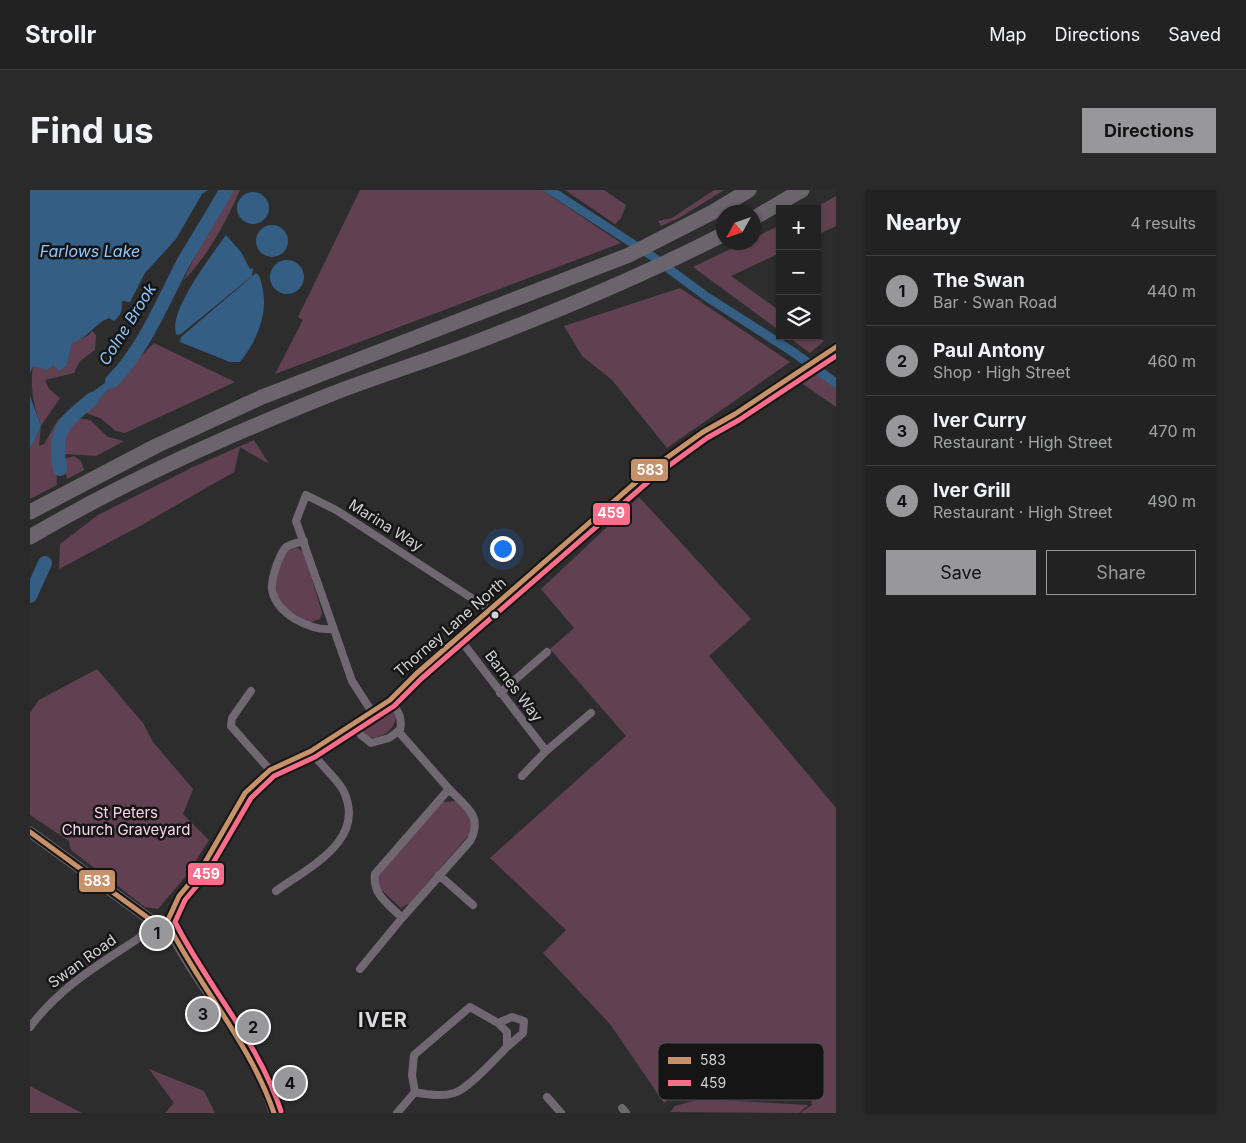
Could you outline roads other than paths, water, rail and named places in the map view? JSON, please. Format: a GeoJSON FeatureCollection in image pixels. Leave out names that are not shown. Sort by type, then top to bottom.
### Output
{"type":"FeatureCollection","features":[{"type":"Feature","properties":{"kind":"highway"},"geometry":{"type":"LineString","coordinates":[[30,512],[156,446],[262,397],[546,289],[629,255],[749,190]]}},
{"type":"Feature","properties":{"kind":"highway"},"geometry":{"type":"LineString","coordinates":[[761,214],[802,190]]}},
{"type":"Feature","properties":{"kind":"highway"},"geometry":{"type":"LineString","coordinates":[[30,538],[189,454],[330,395],[475,342],[653,269],[716,238]]}},
{"type":"Feature","properties":{"kind":"main road"},"geometry":{"type":"LineString","coordinates":[[30,832],[155,923],[167,922],[187,961],[246,1046],[269,1094],[274,1113]]}},
{"type":"Feature","properties":{"kind":"street","name":"Thorney Lane North"},"geometry":{"type":"LineString","coordinates":[[167,922],[179,896],[200,871],[246,793],[270,770],[311,751],[390,700],[651,469],[703,432],[735,414],[836,347]]}},
{"type":"Feature","properties":{"kind":"street","name":"Marina Way"},"geometry":{"type":"LineString","coordinates":[[304,541],[296,521],[306,495],[336,510],[490,610]]}},
{"type":"Feature","properties":{"kind":"street"},"geometry":{"type":"LineString","coordinates":[[333,629],[318,630],[303,623],[286,611],[274,595],[273,577],[283,550],[288,545],[304,541],[352,681],[372,712]]}},
{"type":"Feature","properties":{"kind":"street","name":"Barnes Way"},"geometry":{"type":"LineString","coordinates":[[459,638],[546,751]]}},
{"type":"Feature","properties":{"kind":"street"},"geometry":{"type":"LineString","coordinates":[[500,693],[547,652]]}},
{"type":"Feature","properties":{"kind":"street"},"geometry":{"type":"LineString","coordinates":[[251,691],[240,706],[231,726],[270,770]]}},
{"type":"Feature","properties":{"kind":"street"},"geometry":{"type":"LineString","coordinates":[[354,724],[361,735],[372,742],[389,738],[398,731],[401,722],[399,712],[390,700]]}},
{"type":"Feature","properties":{"kind":"street"},"geometry":{"type":"LineString","coordinates":[[522,776],[546,751],[591,713]]}},
{"type":"Feature","properties":{"kind":"street"},"geometry":{"type":"LineString","coordinates":[[360,969],[470,841],[476,823],[474,815],[398,731]]}},
{"type":"Feature","properties":{"kind":"street"},"geometry":{"type":"LineString","coordinates":[[276,891],[326,856],[343,840],[350,813],[342,790],[311,751]]}},
{"type":"Feature","properties":{"kind":"street"},"geometry":{"type":"LineString","coordinates":[[402,918],[378,895],[374,885],[375,874],[449,789]]}},
{"type":"Feature","properties":{"kind":"street"},"geometry":{"type":"LineString","coordinates":[[439,875],[474,905]]}},
{"type":"Feature","properties":{"kind":"street","name":"Swan Road"},"geometry":{"type":"LineString","coordinates":[[30,1027],[47,1004],[66,986],[139,938],[147,928],[150,919]]}},
{"type":"Feature","properties":{"kind":"street"},"geometry":{"type":"LineString","coordinates":[[415,1092],[412,1075],[414,1055],[470,1007],[498,1023],[507,1032],[507,1047]]}},
{"type":"Feature","properties":{"kind":"street"},"geometry":{"type":"LineString","coordinates":[[415,1092],[433,1096],[456,1093],[485,1070],[523,1033],[524,1021],[512,1017],[498,1023]]}},
{"type":"Feature","properties":{"kind":"street"},"geometry":{"type":"LineString","coordinates":[[397,1113],[415,1092]]}},
{"type":"Feature","properties":{"kind":"street"},"geometry":{"type":"LineString","coordinates":[[547,1097],[561,1113]]}},
{"type":"Feature","properties":{"kind":"water","name":"Farlows Lake"},"geometry":{"type":"Polygon","coordinates":[[[30,190],[208,190],[202,194],[176,239],[145,273],[130,302],[122,301],[121,311],[114,321],[109,318],[78,341],[72,343],[67,365],[59,371],[54,365],[47,370],[33,366],[30,373],[30,190]]]}},
{"type":"Feature","properties":{"kind":"water"},"geometry":{"type":"Polygon","coordinates":[[[542,190],[558,190],[667,261],[658,265],[542,190]]]}},
{"type":"Feature","properties":{"kind":"water"},"geometry":{"type":"Polygon","coordinates":[[[253,192],[265,196],[269,208],[265,220],[253,224],[241,220],[237,208],[241,196],[253,192]]]}},
{"type":"Feature","properties":{"kind":"water"},"geometry":{"type":"Polygon","coordinates":[[[272,225],[284,229],[288,241],[284,253],[272,257],[260,253],[256,241],[260,229],[272,225]]]}},
{"type":"Feature","properties":{"kind":"water"},"geometry":{"type":"Polygon","coordinates":[[[226,235],[241,252],[250,269],[253,268],[252,276],[181,334],[177,335],[175,326],[184,299],[192,284],[226,235]]]}},
{"type":"Feature","properties":{"kind":"water"},"geometry":{"type":"Polygon","coordinates":[[[287,260],[299,265],[304,277],[299,289],[287,294],[275,289],[270,277],[275,265],[287,260]]]}},
{"type":"Feature","properties":{"kind":"water"},"geometry":{"type":"Polygon","coordinates":[[[256,273],[261,280],[264,296],[263,316],[252,345],[240,362],[230,362],[180,342],[181,337],[256,273]]]}},
{"type":"Feature","properties":{"kind":"water"},"geometry":{"type":"Polygon","coordinates":[[[124,369],[117,381],[86,413],[74,408],[84,398],[124,369]]]}},
{"type":"Feature","properties":{"kind":"water"},"geometry":{"type":"Polygon","coordinates":[[[30,396],[41,426],[30,450],[30,396]]]}},
{"type":"Feature","properties":{"kind":"water"},"geometry":{"type":"Polygon","coordinates":[[[68,415],[78,418],[66,431],[61,446],[61,457],[54,462],[52,455],[53,443],[57,431],[68,415]]]}},
{"type":"Feature","properties":{"kind":"waterway","name":"Colne Brook"},"geometry":{"type":"LineString","coordinates":[[112,381],[134,355],[143,340],[183,263],[226,190]]}},
{"type":"Feature","properties":{"kind":"waterway"},"geometry":{"type":"LineString","coordinates":[[661,263],[707,297],[793,352],[836,383]]}},
{"type":"Feature","properties":{"kind":"waterway","name":"Colne Brook"},"geometry":{"type":"LineString","coordinates":[[60,469],[58,445],[62,428],[92,399]]}},
{"type":"Feature","properties":{"kind":"waterway","name":"Colne Brook"},"geometry":{"type":"LineString","coordinates":[[30,596],[45,563]]}},
{"type":"Feature","properties":{"kind":"place","name":"The Swan"},"geometry":{"type":"Point","coordinates":[157,933]}},
{"type":"Feature","properties":{"kind":"place","name":"Iver Curry"},"geometry":{"type":"Point","coordinates":[203,1014]}},
{"type":"Feature","properties":{"kind":"place","name":"Paul Antony"},"geometry":{"type":"Point","coordinates":[253,1027]}},
{"type":"Feature","properties":{"kind":"place","name":"Iver Grill"},"geometry":{"type":"Point","coordinates":[290,1083]}},
{"type":"Feature","properties":{"kind":"district","name":"IVER"},"geometry":{"type":"Point","coordinates":[383,1020]}},
{"type":"Feature","properties":{"kind":"park label","name":"St Peters Church Graveyard"},"geometry":{"type":"Point","coordinates":[126,820]}}]}
